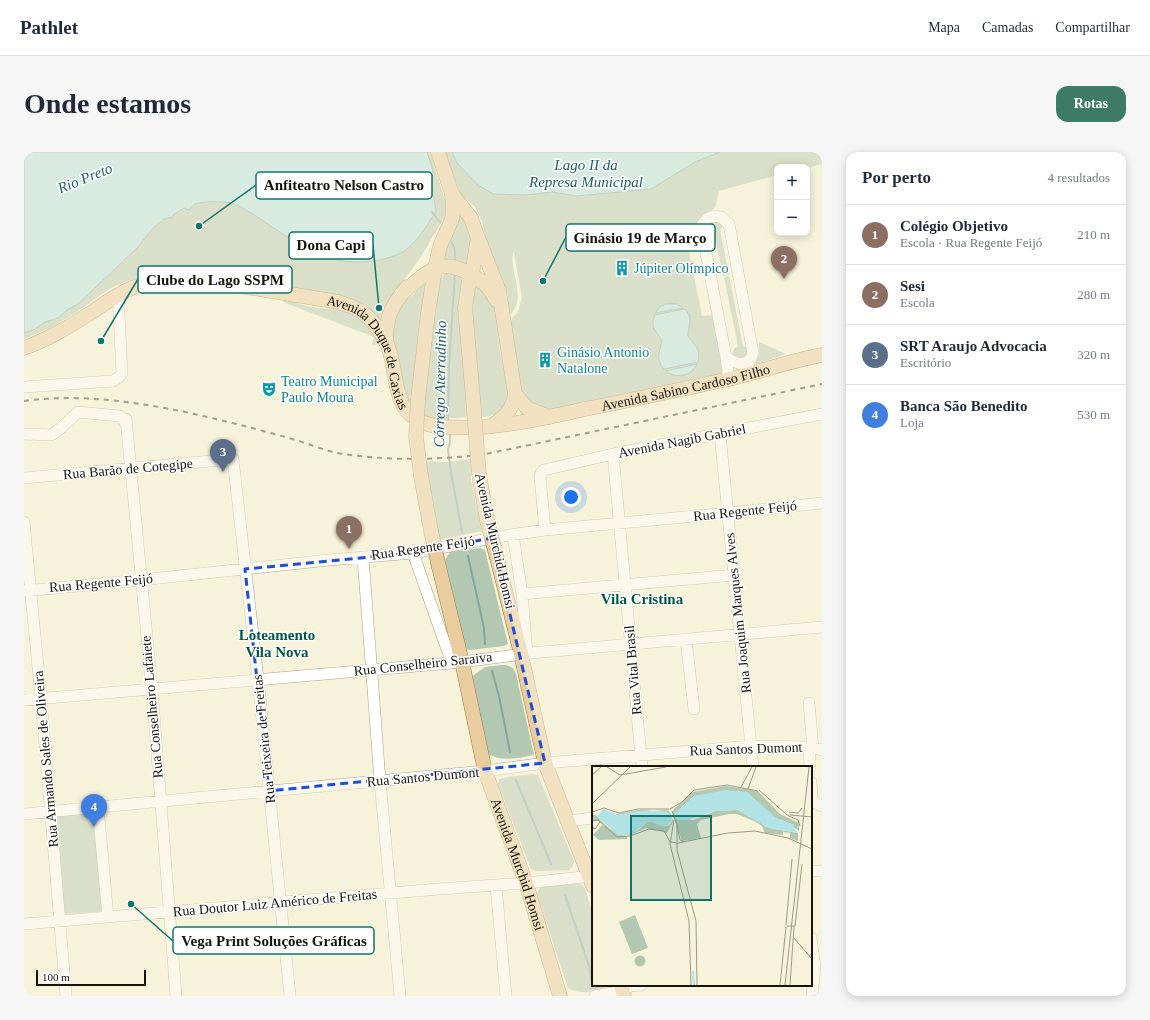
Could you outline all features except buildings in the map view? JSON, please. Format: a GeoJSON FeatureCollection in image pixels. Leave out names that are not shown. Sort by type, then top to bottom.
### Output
{"type":"FeatureCollection","features":[{"type":"Feature","properties":{"kind":"main road","name":"Avenida Murchid Homsi"},"geometry":{"type":"LineString","coordinates":[[438,152],[452,194],[453,210],[452,219],[440,246],[428,313],[418,399],[416,437],[421,476],[431,532],[486,771],[526,883],[560,996]]}},
{"type":"Feature","properties":{"kind":"main road","name":"Avenida Murchid Homsi"},"geometry":{"type":"LineString","coordinates":[[452,194],[471,218],[478,238],[460,269],[469,281],[465,308],[474,398],[478,474],[487,520],[524,654],[545,763],[592,880]]}},
{"type":"Feature","properties":{"kind":"main road"},"geometry":{"type":"LineString","coordinates":[[478,238],[499,291],[515,394],[513,405],[508,412],[492,426]]}},
{"type":"Feature","properties":{"kind":"main road"},"geometry":{"type":"LineString","coordinates":[[386,342],[388,316],[402,293],[440,246]]}},
{"type":"Feature","properties":{"kind":"main road"},"geometry":{"type":"LineString","coordinates":[[402,293],[435,269],[460,269],[488,286],[502,313]]}},
{"type":"Feature","properties":{"kind":"main road","name":"Avenida Duque de Caxias"},"geometry":{"type":"LineString","coordinates":[[24,348],[62,331],[118,295],[133,288],[165,280],[204,280],[338,302],[354,307],[365,315],[386,342],[392,359],[400,398],[404,407],[411,415],[424,423],[451,427],[492,426]]}},
{"type":"Feature","properties":{"kind":"main road","name":"Avenida Sabino Cardoso Filho"},"geometry":{"type":"LineString","coordinates":[[492,426],[549,417],[748,375],[805,358],[822,355]]}},
{"type":"Feature","properties":{"kind":"main road"},"geometry":{"type":"LineString","coordinates":[[515,394],[527,408],[549,417]]}},
{"type":"Feature","properties":{"kind":"street"},"geometry":{"type":"LineString","coordinates":[[724,380],[728,373],[726,357],[701,227],[707,219],[716,216],[721,217],[729,224],[737,274],[753,353],[747,366],[748,375]]}},
{"type":"Feature","properties":{"kind":"street"},"geometry":{"type":"LineString","coordinates":[[24,387],[113,381],[119,378],[122,374],[118,295]]}},
{"type":"Feature","properties":{"kind":"street"},"geometry":{"type":"LineString","coordinates":[[726,357],[732,366],[748,375]]}},
{"type":"Feature","properties":{"kind":"street"},"geometry":{"type":"LineString","coordinates":[[726,357],[740,364],[747,363],[751,358]]}},
{"type":"Feature","properties":{"kind":"street","name":"Rua Conselheiro Lafaiete"},"geometry":{"type":"LineString","coordinates":[[24,434],[51,435],[78,412],[120,416],[127,422],[152,689],[176,996]]}},
{"type":"Feature","properties":{"kind":"street","name":"Avenida Nagib Gabriel"},"geometry":{"type":"LineString","coordinates":[[545,530],[540,477],[542,471],[546,469],[613,454],[822,414]]}},
{"type":"Feature","properties":{"kind":"street","name":"Rua Joaquim Marques Alves"},"geometry":{"type":"LineString","coordinates":[[720,434],[753,766]]}},
{"type":"Feature","properties":{"kind":"street","name":"Rua Vital Brasil"},"geometry":{"type":"LineString","coordinates":[[613,454],[642,766]]}},
{"type":"Feature","properties":{"kind":"street","name":"Rua Barão de Cotegipe"},"geometry":{"type":"LineString","coordinates":[[24,478],[233,459]]}},
{"type":"Feature","properties":{"kind":"street","name":"Rua Teixeira de Freitas"},"geometry":{"type":"LineString","coordinates":[[233,459],[258,679],[290,996]]}},
{"type":"Feature","properties":{"kind":"street","name":"Rua Regente Feijó"},"geometry":{"type":"LineString","coordinates":[[27,590],[413,553],[545,530],[728,514],[822,503]]}},
{"type":"Feature","properties":{"kind":"street","name":"Rua Armando Sales de Oliveira"},"geometry":{"type":"LineString","coordinates":[[24,522],[27,590],[41,698],[66,996]]}},
{"type":"Feature","properties":{"kind":"street"},"geometry":{"type":"LineString","coordinates":[[510,535],[514,541],[522,594],[524,654]]}},
{"type":"Feature","properties":{"kind":"street"},"geometry":{"type":"LineString","coordinates":[[413,553],[449,655],[462,662]]}},
{"type":"Feature","properties":{"kind":"street"},"geometry":{"type":"LineString","coordinates":[[362,557],[380,781],[400,996]]}},
{"type":"Feature","properties":{"kind":"street"},"geometry":{"type":"LineString","coordinates":[[522,594],[734,574]]}},
{"type":"Feature","properties":{"kind":"street","name":"Rua Conselheiro Saraiva"},"geometry":{"type":"LineString","coordinates":[[24,700],[462,662],[524,654],[822,626]]}},
{"type":"Feature","properties":{"kind":"street"},"geometry":{"type":"LineString","coordinates":[[686,639],[694,709]]}},
{"type":"Feature","properties":{"kind":"street"},"geometry":{"type":"LineString","coordinates":[[809,703],[815,748],[810,766]]}},
{"type":"Feature","properties":{"kind":"street","name":"Rua Santos Dumont"},"geometry":{"type":"LineString","coordinates":[[24,814],[486,771],[545,763],[751,746],[815,748]]}},
{"type":"Feature","properties":{"kind":"street"},"geometry":{"type":"LineString","coordinates":[[812,787],[815,802]]}},
{"type":"Feature","properties":{"kind":"street"},"geometry":{"type":"LineString","coordinates":[[98,807],[108,917]]}},
{"type":"Feature","properties":{"kind":"street"},"geometry":{"type":"LineString","coordinates":[[568,822],[592,818]]}},
{"type":"Feature","properties":{"kind":"street","name":"Rua Doutor Luiz Américo de Freitas"},"geometry":{"type":"LineString","coordinates":[[24,924],[391,893],[526,883],[592,880]]}},
{"type":"Feature","properties":{"kind":"street"},"geometry":{"type":"LineString","coordinates":[[496,886],[506,996]]}},
{"type":"Feature","properties":{"kind":"street"},"geometry":{"type":"LineString","coordinates":[[812,944],[816,966],[812,996]]}},
{"type":"Feature","properties":{"kind":"street"},"geometry":{"type":"LineString","coordinates":[[594,996],[623,991]]}},
{"type":"Feature","properties":{"kind":"highlighted area"},"geometry":{"type":"Polygon","coordinates":[[[492,538],[545,763],[269,791],[245,569],[413,553],[492,538]]]}},
{"type":"Feature","properties":{"kind":"green space"},"geometry":{"type":"Polygon","coordinates":[[[427,152],[430,152],[446,203],[446,211],[444,218],[420,258],[394,294],[381,323],[357,302],[271,283],[189,270],[170,270],[130,280],[109,289],[75,313],[50,328],[24,339],[24,333],[35,329],[45,322],[58,318],[68,309],[78,304],[137,248],[153,228],[164,219],[172,217],[174,214],[201,202],[230,202],[246,209],[281,233],[317,253],[413,243],[436,211],[431,181],[433,170],[427,152]]]}},
{"type":"Feature","properties":{"kind":"green space"},"geometry":{"type":"Polygon","coordinates":[[[445,152],[452,152],[457,163],[478,185],[493,194],[526,195],[552,191],[577,196],[650,189],[695,162],[720,152],[822,152],[822,164],[810,167],[810,164],[774,164],[774,176],[719,191],[716,205],[713,210],[704,214],[697,224],[684,226],[702,316],[713,315],[724,373],[553,409],[546,409],[534,404],[523,394],[510,328],[512,318],[517,313],[522,297],[514,253],[518,248],[513,253],[512,261],[518,294],[517,302],[514,310],[508,317],[508,296],[501,275],[487,244],[482,221],[475,207],[460,193],[445,152]]]}},
{"type":"Feature","properties":{"kind":"green space"},"geometry":{"type":"Polygon","coordinates":[[[457,209],[472,232],[469,268],[442,261],[457,209]]]}},
{"type":"Feature","properties":{"kind":"green space"},"geometry":{"type":"Polygon","coordinates":[[[716,220],[723,225],[720,230],[729,275],[723,276],[714,231],[708,228],[710,224],[716,220]]]}},
{"type":"Feature","properties":{"kind":"green space"},"geometry":{"type":"Polygon","coordinates":[[[448,271],[461,277],[462,282],[459,319],[463,333],[468,417],[432,419],[422,416],[431,323],[435,317],[437,309],[438,285],[443,275],[448,271]]]}},
{"type":"Feature","properties":{"kind":"green space"},"geometry":{"type":"Polygon","coordinates":[[[729,276],[743,346],[749,348],[750,353],[742,360],[733,355],[733,350],[738,346],[724,277],[729,276]]]}},
{"type":"Feature","properties":{"kind":"green space"},"geometry":{"type":"Polygon","coordinates":[[[425,282],[413,392],[410,396],[410,402],[406,397],[401,371],[392,340],[391,327],[402,302],[413,295],[425,282]]]}},
{"type":"Feature","properties":{"kind":"green space"},"geometry":{"type":"Polygon","coordinates":[[[479,283],[493,301],[500,351],[509,396],[500,412],[482,417],[479,416],[472,312],[475,285],[479,283]]]}},
{"type":"Feature","properties":{"kind":"green space"},"geometry":{"type":"Polygon","coordinates":[[[285,298],[301,305],[324,309],[340,308],[353,313],[378,337],[375,345],[372,344],[374,337],[283,302],[285,298]]]}},
{"type":"Feature","properties":{"kind":"green space"},"geometry":{"type":"Polygon","coordinates":[[[759,342],[786,354],[754,365],[759,354],[759,342]]]}},
{"type":"Feature","properties":{"kind":"green space"},"geometry":{"type":"Polygon","coordinates":[[[471,459],[471,480],[482,531],[438,540],[423,461],[447,462],[471,459]]]}},
{"type":"Feature","properties":{"kind":"green space"},"geometry":{"type":"Polygon","coordinates":[[[480,548],[485,550],[508,644],[504,646],[469,650],[465,648],[445,560],[450,552],[480,548]]]}},
{"type":"Feature","properties":{"kind":"green space"},"geometry":{"type":"Polygon","coordinates":[[[506,665],[513,668],[516,674],[534,755],[505,759],[488,754],[471,677],[485,667],[506,665]]]}},
{"type":"Feature","properties":{"kind":"green space"},"geometry":{"type":"Polygon","coordinates":[[[533,774],[538,775],[574,861],[573,866],[569,870],[536,871],[531,869],[498,784],[499,779],[533,774]]]}},
{"type":"Feature","properties":{"kind":"green space"},"geometry":{"type":"Polygon","coordinates":[[[102,811],[113,911],[63,914],[56,821],[57,817],[60,814],[102,811]]]}},
{"type":"Feature","properties":{"kind":"green space"},"geometry":{"type":"Polygon","coordinates":[[[576,883],[585,888],[592,911],[592,986],[607,986],[599,990],[588,992],[578,992],[568,988],[537,894],[539,889],[543,887],[576,883]]]}},
{"type":"Feature","properties":{"kind":"water","name":"Rio Preto"},"geometry":{"type":"Polygon","coordinates":[[[24,152],[427,152],[433,170],[431,181],[436,211],[418,238],[404,251],[387,258],[367,262],[348,262],[330,258],[306,248],[250,212],[231,203],[198,203],[189,210],[185,208],[174,214],[172,217],[164,219],[153,228],[137,248],[78,304],[68,309],[58,318],[45,322],[35,329],[24,333],[24,152]]]}},
{"type":"Feature","properties":{"kind":"water","name":"Lago II da Represa Municipal"},"geometry":{"type":"Polygon","coordinates":[[[452,152],[720,152],[695,162],[651,189],[577,196],[552,192],[526,195],[493,194],[478,185],[457,163],[452,152]]]}},
{"type":"Feature","properties":{"kind":"water"},"geometry":{"type":"Polygon","coordinates":[[[666,304],[677,304],[683,308],[655,313],[660,307],[666,304]]]}},
{"type":"Feature","properties":{"kind":"water"},"geometry":{"type":"Polygon","coordinates":[[[685,309],[690,319],[688,336],[698,351],[698,362],[664,369],[661,366],[659,359],[662,341],[654,329],[653,319],[655,315],[685,309]]]}},
{"type":"Feature","properties":{"kind":"water"},"geometry":{"type":"Polygon","coordinates":[[[697,364],[695,368],[683,375],[674,375],[666,371],[697,364]]]}},
{"type":"Feature","properties":{"kind":"waterway","name":"Córrego Aterradinho"},"geometry":{"type":"LineString","coordinates":[[432,212],[440,222]]}},
{"type":"Feature","properties":{"kind":"waterway","name":"Córrego Aterradinho"},"geometry":{"type":"LineString","coordinates":[[449,237],[455,250],[455,263]]}},
{"type":"Feature","properties":{"kind":"waterway","name":"Córrego Aterradinho"},"geometry":{"type":"LineString","coordinates":[[448,421],[449,366],[455,273]]}},
{"type":"Feature","properties":{"kind":"waterway","name":"Córrego Aterradinho"},"geometry":{"type":"LineString","coordinates":[[450,433],[448,450],[462,532]]}},
{"type":"Feature","properties":{"kind":"waterway","name":"Córrego Aterradinho"},"geometry":{"type":"LineString","coordinates":[[468,556],[484,628],[485,644]]}},
{"type":"Feature","properties":{"kind":"waterway","name":"Córrego Aterradinho"},"geometry":{"type":"LineString","coordinates":[[492,671],[499,696],[510,752]]}},
{"type":"Feature","properties":{"kind":"waterway","name":"Córrego Aterradinho"},"geometry":{"type":"LineString","coordinates":[[516,780],[551,864]]}},
{"type":"Feature","properties":{"kind":"waterway","name":"Córrego Aterradinho"},"geometry":{"type":"LineString","coordinates":[[565,895],[589,966],[592,982]]}},
{"type":"Feature","properties":{"kind":"railway"},"geometry":{"type":"LineString","coordinates":[[24,401],[56,398],[89,399],[158,407],[225,421],[289,438],[337,453],[380,458],[415,459],[451,458],[486,454],[822,384]]}},
{"type":"Feature","properties":{"kind":"place","name":"Anfiteatro Nelson Castro"},"geometry":{"type":"Point","coordinates":[199,226]}},
{"type":"Feature","properties":{"kind":"place","name":"Júpiter Olímpico"},"geometry":{"type":"Point","coordinates":[622,268]}},
{"type":"Feature","properties":{"kind":"place","name":"Sesi"},"geometry":{"type":"Point","coordinates":[784,279]}},
{"type":"Feature","properties":{"kind":"place","name":"Ginásio 19 de Março"},"geometry":{"type":"Point","coordinates":[543,281]}},
{"type":"Feature","properties":{"kind":"place","name":"Dona Capi"},"geometry":{"type":"Point","coordinates":[379,308]}},
{"type":"Feature","properties":{"kind":"place","name":"Clube do Lago SSPM"},"geometry":{"type":"Point","coordinates":[101,341]}},
{"type":"Feature","properties":{"kind":"place","name":"Ginásio Antonio Natalone"},"geometry":{"type":"Point","coordinates":[545,360]}},
{"type":"Feature","properties":{"kind":"place","name":"Teatro Municipal Paulo Moura"},"geometry":{"type":"Point","coordinates":[269,389]}},
{"type":"Feature","properties":{"kind":"place","name":"SRT Araujo Advocacia"},"geometry":{"type":"Point","coordinates":[223,472]}},
{"type":"Feature","properties":{"kind":"place","name":"Colégio Objetivo"},"geometry":{"type":"Point","coordinates":[349,549]}},
{"type":"Feature","properties":{"kind":"place","name":"Banca São Benedito"},"geometry":{"type":"Point","coordinates":[94,827]}},
{"type":"Feature","properties":{"kind":"place","name":"Vega Print Soluções Gráficas"},"geometry":{"type":"Point","coordinates":[131,904]}},
{"type":"Feature","properties":{"kind":"district","name":"Vila Cristina"},"geometry":{"type":"Point","coordinates":[642,599]}},
{"type":"Feature","properties":{"kind":"district","name":"Loteamento Vila Nova"},"geometry":{"type":"Point","coordinates":[277,644]}}]}
